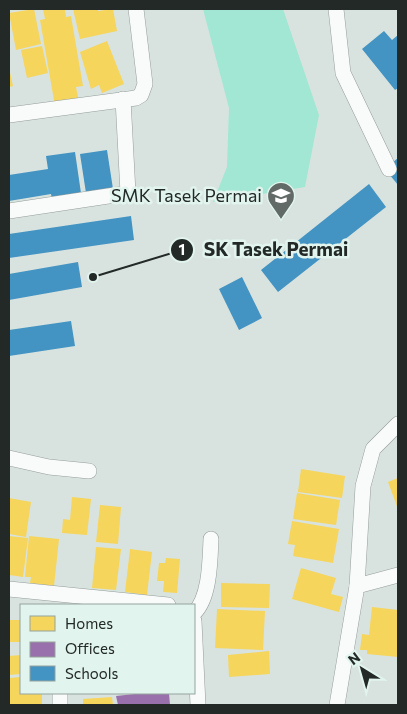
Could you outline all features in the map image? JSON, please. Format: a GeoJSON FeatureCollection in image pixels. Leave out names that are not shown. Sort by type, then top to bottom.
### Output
{"type":"FeatureCollection","features":[{"type":"Feature","properties":{"kind":"street"},"geometry":{"type":"LineString","coordinates":[[9,115],[141,95],[145,84],[136,9]]}},
{"type":"Feature","properties":{"kind":"street"},"geometry":{"type":"LineString","coordinates":[[336,9],[343,73],[389,169]]}},
{"type":"Feature","properties":{"kind":"street"},"geometry":{"type":"LineString","coordinates":[[9,211],[128,193],[129,98]]}},
{"type":"Feature","properties":{"kind":"street"},"geometry":{"type":"LineString","coordinates":[[337,705],[357,586],[363,486],[373,449],[398,424]]}},
{"type":"Feature","properties":{"kind":"street"},"geometry":{"type":"LineString","coordinates":[[9,458],[49,467],[89,471]]}},
{"type":"Feature","properties":{"kind":"street"},"geometry":{"type":"LineString","coordinates":[[195,612],[198,608],[209,573],[211,539]]}},
{"type":"Feature","properties":{"kind":"street"},"geometry":{"type":"LineString","coordinates":[[357,586],[398,575]]}},
{"type":"Feature","properties":{"kind":"street"},"geometry":{"type":"LineString","coordinates":[[9,589],[62,600],[147,604]]}},
{"type":"Feature","properties":{"kind":"street"},"geometry":{"type":"LineString","coordinates":[[195,642],[198,705]]}},
{"type":"Feature","properties":{"kind":"green space"},"geometry":{"type":"Polygon","coordinates":[[[203,9],[283,9],[319,115],[305,187],[213,202],[227,167],[229,108],[203,9]]]}},
{"type":"Feature","properties":{"kind":"building: Homes"},"geometry":{"type":"Polygon","coordinates":[[[34,9],[41,44],[16,50],[9,13],[34,9]]]}},
{"type":"Feature","properties":{"kind":"building: Homes"},"geometry":{"type":"Polygon","coordinates":[[[43,9],[65,9],[66,17],[71,16],[83,86],[76,87],[79,102],[55,106],[40,20],[45,19],[43,9]]]}},
{"type":"Feature","properties":{"kind":"building: Homes"},"geometry":{"type":"Polygon","coordinates":[[[73,9],[98,9],[98,11],[113,9],[117,31],[80,39],[73,9]]]}},
{"type":"Feature","properties":{"kind":"building: Homes"},"geometry":{"type":"Polygon","coordinates":[[[107,41],[124,84],[102,93],[99,85],[91,89],[80,52],[107,41]]]}},
{"type":"Feature","properties":{"kind":"building: Homes"},"geometry":{"type":"Polygon","coordinates":[[[42,46],[48,73],[27,78],[21,50],[42,46]]]}},
{"type":"Feature","properties":{"kind":"building: Homes"},"geometry":{"type":"Polygon","coordinates":[[[9,68],[13,86],[9,87],[9,68]]]}},
{"type":"Feature","properties":{"kind":"building: Homes"},"geometry":{"type":"Polygon","coordinates":[[[301,469],[345,476],[342,498],[298,492],[301,469]]]}},
{"type":"Feature","properties":{"kind":"building: Homes"},"geometry":{"type":"Polygon","coordinates":[[[398,478],[398,509],[388,482],[398,478]]]}},
{"type":"Feature","properties":{"kind":"building: Homes"},"geometry":{"type":"Polygon","coordinates":[[[297,493],[340,500],[336,525],[293,519],[297,493]]]}},
{"type":"Feature","properties":{"kind":"building: Homes"},"geometry":{"type":"Polygon","coordinates":[[[72,497],[91,499],[87,535],[62,533],[63,519],[70,520],[72,497]]]}},
{"type":"Feature","properties":{"kind":"building: Homes"},"geometry":{"type":"Polygon","coordinates":[[[9,498],[31,502],[26,537],[9,534],[9,498]]]}},
{"type":"Feature","properties":{"kind":"building: Homes"},"geometry":{"type":"Polygon","coordinates":[[[100,505],[121,507],[118,544],[96,542],[100,505]]]}},
{"type":"Feature","properties":{"kind":"building: Homes"},"geometry":{"type":"Polygon","coordinates":[[[292,521],[339,529],[333,563],[293,556],[295,545],[288,544],[292,521]]]}},
{"type":"Feature","properties":{"kind":"building: Homes"},"geometry":{"type":"Polygon","coordinates":[[[9,536],[28,538],[23,577],[9,575],[9,536]]]}},
{"type":"Feature","properties":{"kind":"building: Homes"},"geometry":{"type":"Polygon","coordinates":[[[29,536],[59,539],[54,586],[30,583],[31,577],[25,577],[29,536]]]}},
{"type":"Feature","properties":{"kind":"building: Homes"},"geometry":{"type":"Polygon","coordinates":[[[96,547],[121,549],[116,590],[92,588],[96,547]]]}},
{"type":"Feature","properties":{"kind":"building: Homes"},"geometry":{"type":"Polygon","coordinates":[[[130,549],[152,552],[147,595],[125,592],[130,549]]]}},
{"type":"Feature","properties":{"kind":"building: Homes"},"geometry":{"type":"Polygon","coordinates":[[[166,558],[180,559],[177,593],[163,592],[164,581],[157,581],[159,563],[165,563],[166,558]]]}},
{"type":"Feature","properties":{"kind":"building: Homes"},"geometry":{"type":"Polygon","coordinates":[[[301,568],[336,578],[331,594],[343,597],[339,612],[292,599],[301,568]]]}},
{"type":"Feature","properties":{"kind":"building: Homes"},"geometry":{"type":"Polygon","coordinates":[[[221,583],[270,584],[269,608],[221,607],[221,583]]]}},
{"type":"Feature","properties":{"kind":"building: Homes"},"geometry":{"type":"Polygon","coordinates":[[[372,607],[398,610],[398,657],[367,654],[367,650],[360,650],[362,634],[369,635],[372,607]]]}},
{"type":"Feature","properties":{"kind":"building: Homes"},"geometry":{"type":"Polygon","coordinates":[[[217,609],[265,611],[263,650],[215,648],[217,609]]]}},
{"type":"Feature","properties":{"kind":"building: Homes"},"geometry":{"type":"Polygon","coordinates":[[[9,620],[20,620],[20,642],[9,642],[9,620]]]}},
{"type":"Feature","properties":{"kind":"building: Homes"},"geometry":{"type":"Polygon","coordinates":[[[269,651],[270,674],[229,677],[228,655],[269,651]]]}},
{"type":"Feature","properties":{"kind":"building: Homes"},"geometry":{"type":"Polygon","coordinates":[[[20,655],[20,674],[9,675],[9,656],[20,655]]]}},
{"type":"Feature","properties":{"kind":"building: Homes"},"geometry":{"type":"Polygon","coordinates":[[[20,677],[20,694],[42,694],[42,705],[9,705],[9,678],[20,677]]]}},
{"type":"Feature","properties":{"kind":"building: Homes"},"geometry":{"type":"Polygon","coordinates":[[[112,697],[113,705],[83,705],[83,699],[112,697]]]}},
{"type":"Feature","properties":{"kind":"building: Offices"},"geometry":{"type":"Polygon","coordinates":[[[169,694],[170,705],[118,705],[116,696],[169,694]]]}},
{"type":"Feature","properties":{"kind":"building: Schools"},"geometry":{"type":"Polygon","coordinates":[[[384,31],[392,40],[398,35],[398,88],[395,90],[362,49],[384,31]]]}},
{"type":"Feature","properties":{"kind":"building: Schools"},"geometry":{"type":"Polygon","coordinates":[[[107,150],[113,189],[86,193],[80,154],[107,150]]]}},
{"type":"Feature","properties":{"kind":"building: Schools"},"geometry":{"type":"Polygon","coordinates":[[[75,152],[82,200],[53,204],[51,194],[9,201],[9,175],[48,169],[46,156],[75,152]]]}},
{"type":"Feature","properties":{"kind":"building: Schools"},"geometry":{"type":"Polygon","coordinates":[[[398,158],[398,185],[385,169],[398,158]]]}},
{"type":"Feature","properties":{"kind":"building: Schools"},"geometry":{"type":"Polygon","coordinates":[[[369,184],[386,207],[278,292],[261,270],[369,184]]]}},
{"type":"Feature","properties":{"kind":"building: Schools"},"geometry":{"type":"Polygon","coordinates":[[[131,216],[134,240],[9,258],[9,234],[131,216]]]}},
{"type":"Feature","properties":{"kind":"building: Schools"},"geometry":{"type":"Polygon","coordinates":[[[78,262],[82,287],[9,300],[9,274],[78,262]]]}},
{"type":"Feature","properties":{"kind":"building: Schools"},"geometry":{"type":"Polygon","coordinates":[[[242,277],[262,318],[239,330],[219,289],[242,277]]]}},
{"type":"Feature","properties":{"kind":"building: Schools"},"geometry":{"type":"Polygon","coordinates":[[[71,321],[75,346],[9,356],[9,330],[71,321]]]}},
{"type":"Feature","properties":{"kind":"place","name":"SMK Tasek Permai"},"geometry":{"type":"Point","coordinates":[281,220]}},
{"type":"Feature","properties":{"kind":"place","name":"SK Tasek Permai"},"geometry":{"type":"Point","coordinates":[93,277]}}]}
